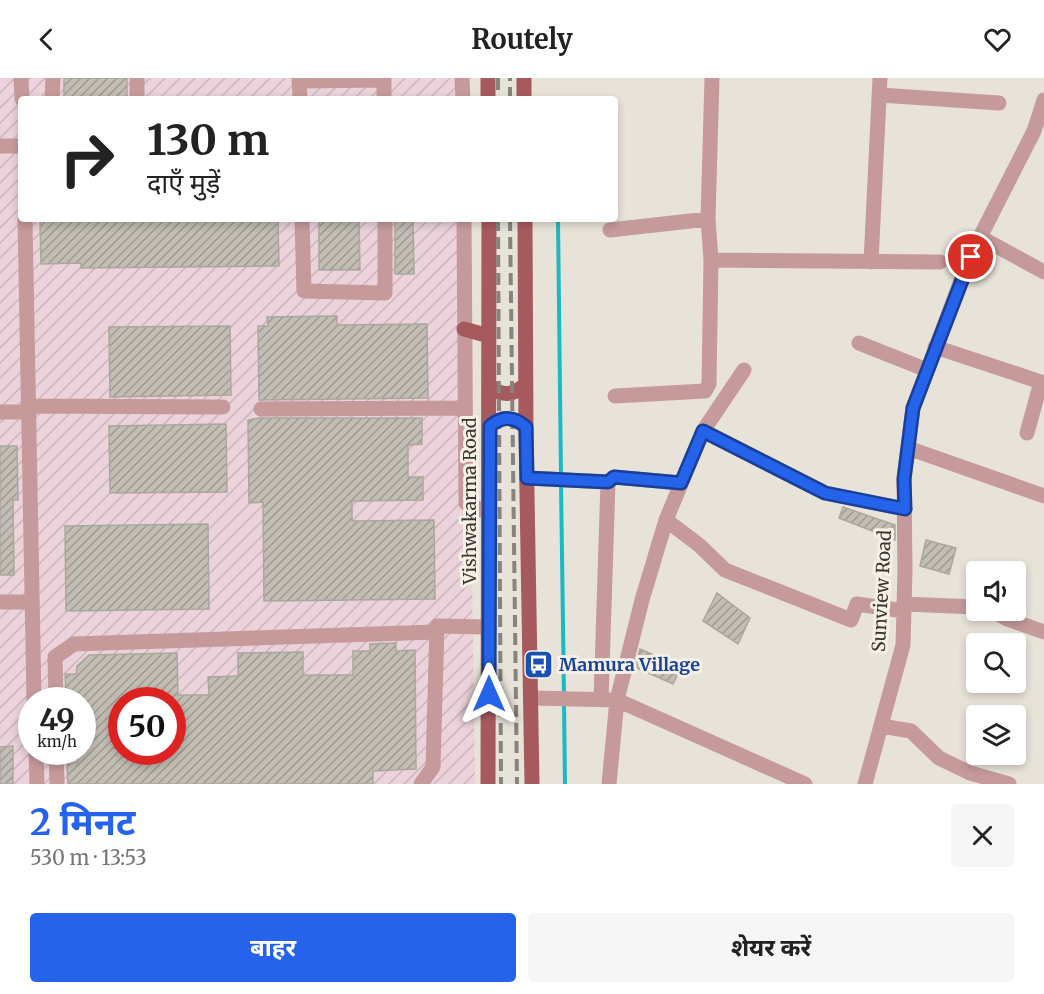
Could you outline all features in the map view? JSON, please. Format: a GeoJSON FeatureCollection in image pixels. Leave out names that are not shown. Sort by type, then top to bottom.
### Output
{"type":"FeatureCollection","features":[{"type":"Feature","properties":{"kind":"main road"},"geometry":{"type":"LineString","coordinates":[[488,78],[488,96]]}},
{"type":"Feature","properties":{"kind":"main road","name":"Vishwakarma Road"},"geometry":{"type":"LineString","coordinates":[[488,784],[489,222]]}},
{"type":"Feature","properties":{"kind":"main road"},"geometry":{"type":"LineString","coordinates":[[525,222],[532,784]]}},
{"type":"Feature","properties":{"kind":"main road"},"geometry":{"type":"LineString","coordinates":[[464,329],[489,336]]}},
{"type":"Feature","properties":{"kind":"main road"},"geometry":{"type":"LineString","coordinates":[[490,385],[496,392],[508,394],[518,392],[526,384]]}},
{"type":"Feature","properties":{"kind":"main road"},"geometry":{"type":"LineString","coordinates":[[490,426],[507,418],[519,420],[526,427]]}},
{"type":"Feature","properties":{"kind":"street"},"geometry":{"type":"LineString","coordinates":[[21,78],[22,96]]}},
{"type":"Feature","properties":{"kind":"street"},"geometry":{"type":"LineString","coordinates":[[52,96],[53,78]]}},
{"type":"Feature","properties":{"kind":"street"},"geometry":{"type":"LineString","coordinates":[[137,78],[137,96]]}},
{"type":"Feature","properties":{"kind":"street"},"geometry":{"type":"LineString","coordinates":[[462,78],[463,96]]}},
{"type":"Feature","properties":{"kind":"street"},"geometry":{"type":"LineString","coordinates":[[615,396],[705,391],[709,384],[711,260],[708,219],[712,78]]}},
{"type":"Feature","properties":{"kind":"street"},"geometry":{"type":"LineString","coordinates":[[871,262],[880,78]]}},
{"type":"Feature","properties":{"kind":"street"},"geometry":{"type":"LineString","coordinates":[[300,96],[299,80],[384,80],[384,96]]}},
{"type":"Feature","properties":{"kind":"street"},"geometry":{"type":"LineString","coordinates":[[880,95],[999,103]]}},
{"type":"Feature","properties":{"kind":"street","name":"Sunview Road"},"geometry":{"type":"LineString","coordinates":[[865,784],[903,645],[904,479],[913,408],[962,278],[980,237],[1039,133],[1044,100]]}},
{"type":"Feature","properties":{"kind":"street"},"geometry":{"type":"LineString","coordinates":[[0,146],[18,146]]}},
{"type":"Feature","properties":{"kind":"street"},"geometry":{"type":"LineString","coordinates":[[610,230],[708,219]]}},
{"type":"Feature","properties":{"kind":"street"},"geometry":{"type":"LineString","coordinates":[[25,222],[34,687]]}},
{"type":"Feature","properties":{"kind":"street"},"geometry":{"type":"LineString","coordinates":[[302,222],[304,291],[385,293],[385,222]]}},
{"type":"Feature","properties":{"kind":"street"},"geometry":{"type":"LineString","coordinates":[[464,222],[466,503],[489,513]]}},
{"type":"Feature","properties":{"kind":"street"},"geometry":{"type":"LineString","coordinates":[[980,237],[1044,272]]}},
{"type":"Feature","properties":{"kind":"street"},"geometry":{"type":"LineString","coordinates":[[711,260],[940,262]]}},
{"type":"Feature","properties":{"kind":"street"},"geometry":{"type":"LineString","coordinates":[[859,343],[927,370]]}},
{"type":"Feature","properties":{"kind":"street"},"geometry":{"type":"LineString","coordinates":[[935,347],[1041,382],[1027,433]]}},
{"type":"Feature","properties":{"kind":"street"},"geometry":{"type":"LineString","coordinates":[[609,784],[618,700],[642,600],[666,520],[703,431],[744,370]]}},
{"type":"Feature","properties":{"kind":"street"},"geometry":{"type":"LineString","coordinates":[[0,412],[29,409],[223,407]]}},
{"type":"Feature","properties":{"kind":"street"},"geometry":{"type":"LineString","coordinates":[[261,409],[465,408]]}},
{"type":"Feature","properties":{"kind":"street"},"geometry":{"type":"LineString","coordinates":[[703,431],[825,493],[905,509]]}},
{"type":"Feature","properties":{"kind":"street"},"geometry":{"type":"LineString","coordinates":[[908,448],[1044,496]]}},
{"type":"Feature","properties":{"kind":"street"},"geometry":{"type":"LineString","coordinates":[[527,478],[608,482],[614,477],[681,483]]}},
{"type":"Feature","properties":{"kind":"street"},"geometry":{"type":"LineString","coordinates":[[601,700],[608,482]]}},
{"type":"Feature","properties":{"kind":"street"},"geometry":{"type":"LineString","coordinates":[[666,520],[699,545],[725,570],[851,620],[857,604],[904,608],[966,607]]}},
{"type":"Feature","properties":{"kind":"street"},"geometry":{"type":"LineString","coordinates":[[0,602],[32,602]]}},
{"type":"Feature","properties":{"kind":"street"},"geometry":{"type":"LineString","coordinates":[[1013,621],[1044,632]]}},
{"type":"Feature","properties":{"kind":"street"},"geometry":{"type":"LineString","coordinates":[[421,784],[433,767],[437,626],[489,627]]}},
{"type":"Feature","properties":{"kind":"street"},"geometry":{"type":"LineString","coordinates":[[56,687],[56,657],[74,644],[436,632]]}},
{"type":"Feature","properties":{"kind":"street"},"geometry":{"type":"LineString","coordinates":[[532,698],[618,700],[805,784]]}},
{"type":"Feature","properties":{"kind":"street"},"geometry":{"type":"LineString","coordinates":[[881,726],[911,731],[939,758],[970,773],[1009,784]]}},
{"type":"Feature","properties":{"kind":"street"},"geometry":{"type":"LineString","coordinates":[[36,765],[37,784]]}},
{"type":"Feature","properties":{"kind":"street"},"geometry":{"type":"LineString","coordinates":[[56,765],[57,784]]}},
{"type":"Feature","properties":{"kind":"shaded area"},"geometry":{"type":"Polygon","coordinates":[[[0,78],[465,78],[465,96],[18,96],[18,222],[467,222],[475,784],[0,784],[0,78]]]}},
{"type":"Feature","properties":{"kind":"building"},"geometry":{"type":"Polygon","coordinates":[[[64,78],[127,78],[127,96],[64,96],[64,78]]]}},
{"type":"Feature","properties":{"kind":"building"},"geometry":{"type":"Polygon","coordinates":[[[40,222],[278,222],[279,266],[81,268],[81,263],[41,264],[40,222]]]}},
{"type":"Feature","properties":{"kind":"building"},"geometry":{"type":"Polygon","coordinates":[[[319,222],[359,222],[360,270],[319,270],[319,222]]]}},
{"type":"Feature","properties":{"kind":"building"},"geometry":{"type":"Polygon","coordinates":[[[395,222],[413,222],[414,274],[395,274],[395,222]]]}},
{"type":"Feature","properties":{"kind":"building"},"geometry":{"type":"Polygon","coordinates":[[[337,316],[337,325],[427,324],[428,398],[259,400],[258,326],[268,326],[267,317],[337,316]]]}},
{"type":"Feature","properties":{"kind":"building"},"geometry":{"type":"Polygon","coordinates":[[[230,326],[231,395],[110,397],[109,327],[230,326]]]}},
{"type":"Feature","properties":{"kind":"building"},"geometry":{"type":"Polygon","coordinates":[[[259,418],[422,418],[422,444],[408,445],[408,477],[423,477],[423,500],[352,501],[352,521],[434,520],[435,599],[264,601],[263,502],[249,503],[248,420],[259,418]]]}},
{"type":"Feature","properties":{"kind":"building"},"geometry":{"type":"Polygon","coordinates":[[[226,424],[227,492],[110,493],[109,426],[226,424]]]}},
{"type":"Feature","properties":{"kind":"building"},"geometry":{"type":"Polygon","coordinates":[[[0,446],[17,446],[18,500],[13,500],[14,575],[0,575],[0,446]]]}},
{"type":"Feature","properties":{"kind":"building"},"geometry":{"type":"Polygon","coordinates":[[[843,507],[895,525],[895,540],[839,518],[843,507]]]}},
{"type":"Feature","properties":{"kind":"building"},"geometry":{"type":"Polygon","coordinates":[[[208,524],[209,609],[66,611],[65,526],[208,524]]]}},
{"type":"Feature","properties":{"kind":"building"},"geometry":{"type":"Polygon","coordinates":[[[926,540],[956,548],[949,574],[920,566],[926,540]]]}},
{"type":"Feature","properties":{"kind":"building"},"geometry":{"type":"Polygon","coordinates":[[[717,593],[750,618],[738,644],[703,621],[717,593]]]}},
{"type":"Feature","properties":{"kind":"building"},"geometry":{"type":"Polygon","coordinates":[[[396,643],[396,651],[415,650],[416,769],[373,771],[373,784],[68,784],[67,765],[96,765],[96,687],[66,687],[65,674],[76,674],[77,666],[89,655],[177,653],[178,687],[108,687],[108,765],[186,765],[186,695],[209,695],[208,677],[238,676],[238,653],[303,652],[303,675],[353,675],[353,651],[370,651],[370,644],[396,643]]]}},
{"type":"Feature","properties":{"kind":"building"},"geometry":{"type":"Polygon","coordinates":[[[640,649],[681,667],[673,684],[635,667],[640,649]]]}},
{"type":"Feature","properties":{"kind":"building"},"geometry":{"type":"Polygon","coordinates":[[[13,746],[13,784],[0,784],[0,747],[13,746]]]}},
{"type":"Feature","properties":{"kind":"waterway"},"geometry":{"type":"LineString","coordinates":[[558,222],[561,476]]}},
{"type":"Feature","properties":{"kind":"waterway"},"geometry":{"type":"LineString","coordinates":[[561,484],[564,695]]}},
{"type":"Feature","properties":{"kind":"waterway"},"geometry":{"type":"LineString","coordinates":[[564,703],[565,784]]}},
{"type":"Feature","properties":{"kind":"railway"},"geometry":{"type":"LineString","coordinates":[[498,78],[498,96]]}},
{"type":"Feature","properties":{"kind":"railway"},"geometry":{"type":"LineString","coordinates":[[510,78],[510,96]]}},
{"type":"Feature","properties":{"kind":"railway"},"geometry":{"type":"LineString","coordinates":[[498,222],[501,784]]}},
{"type":"Feature","properties":{"kind":"railway"},"geometry":{"type":"LineString","coordinates":[[510,222],[517,784]]}},
{"type":"Feature","properties":{"kind":"place","name":"Mamura Village"},"geometry":{"type":"Point","coordinates":[538,665]}},
{"type":"Feature","properties":{"kind":"route"},"geometry":{"type":"LineString","coordinates":[[489,694],[490,426],[494,422],[507,418],[514,419],[519,420],[526,427],[527,478],[608,482],[614,477],[681,483],[703,431],[825,493],[905,509],[904,479],[913,408],[971,257]]}}]}
